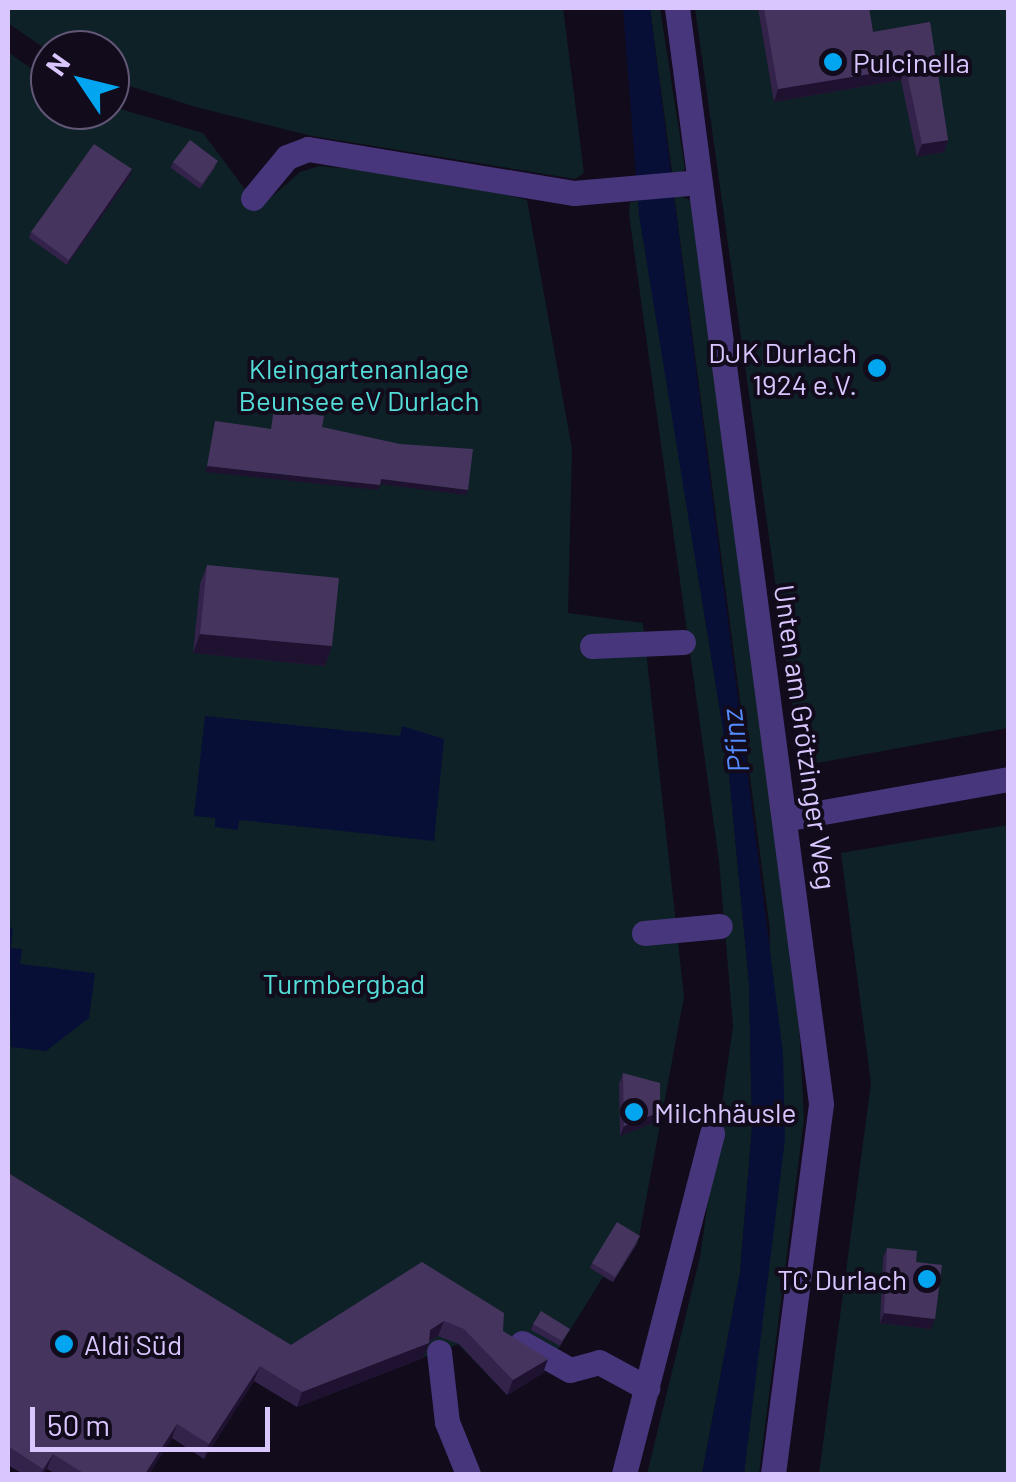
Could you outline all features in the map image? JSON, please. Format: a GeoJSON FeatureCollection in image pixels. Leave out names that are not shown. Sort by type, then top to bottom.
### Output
{"type":"FeatureCollection","features":[{"type":"Feature","properties":{"kind":"lane","name":"Unten am Grötzinger Weg"},"geometry":{"type":"LineString","coordinates":[[677,8],[688,183],[784,819],[821,1104],[772,1474]]}},
{"type":"Feature","properties":{"kind":"lane"},"geometry":{"type":"LineString","coordinates":[[253,198],[287,157],[308,149],[574,193],[688,183]]}},
{"type":"Feature","properties":{"kind":"lane"},"geometry":{"type":"LineString","coordinates":[[592,646],[683,642]]}},
{"type":"Feature","properties":{"kind":"lane"},"geometry":{"type":"LineString","coordinates":[[784,819],[1008,779]]}},
{"type":"Feature","properties":{"kind":"lane"},"geometry":{"type":"LineString","coordinates":[[644,933],[720,926]]}},
{"type":"Feature","properties":{"kind":"lane"},"geometry":{"type":"LineString","coordinates":[[624,1474],[712,1133]]}},
{"type":"Feature","properties":{"kind":"lane"},"geometry":{"type":"LineString","coordinates":[[511,1337],[570,1370],[599,1362],[647,1388]]}},
{"type":"Feature","properties":{"kind":"lane"},"geometry":{"type":"LineString","coordinates":[[439,1352],[447,1422],[468,1474]]}},
{"type":"Feature","properties":{"kind":"green space"},"geometry":{"type":"Polygon","coordinates":[[[8,8],[563,8],[584,173],[575,179],[312,136],[196,107],[130,86],[130,30],[30,30],[30,38],[8,23],[8,8]]]}},
{"type":"Feature","properties":{"kind":"green space"},"geometry":{"type":"Polygon","coordinates":[[[650,8],[660,8],[685,169],[673,179],[650,8]]]}},
{"type":"Feature","properties":{"kind":"green space","name":"DJK Durlach 1924 e.V."},"geometry":{"type":"Polygon","coordinates":[[[695,8],[1008,8],[1008,728],[801,766],[695,8]]]}},
{"type":"Feature","properties":{"kind":"green space","name":"Turmbergbad"},"geometry":{"type":"Polygon","coordinates":[[[8,52],[30,68],[30,130],[130,130],[130,112],[203,133],[259,208],[300,172],[319,166],[440,177],[527,200],[572,449],[568,613],[643,623],[684,997],[638,1242],[613,1282],[603,1277],[544,1372],[507,1395],[458,1344],[297,1407],[254,1381],[247,1391],[8,1248],[8,52]]]}},
{"type":"Feature","properties":{"kind":"green space"},"geometry":{"type":"Polygon","coordinates":[[[674,194],[693,201],[798,1005],[804,1119],[759,1474],[744,1474],[755,1364],[770,930],[674,194]]]}},
{"type":"Feature","properties":{"kind":"green space"},"geometry":{"type":"Polygon","coordinates":[[[638,201],[727,754],[749,983],[752,1128],[740,1273],[702,1474],[647,1474],[700,1257],[733,1026],[719,861],[629,214],[630,202],[638,201]]]}},
{"type":"Feature","properties":{"kind":"green space","name":"TC Durlach"},"geometry":{"type":"Polygon","coordinates":[[[1008,825],[1008,1474],[819,1474],[871,1083],[841,853],[1008,825]]]}},
{"type":"Feature","properties":{"kind":"water","name":"Pfinz"},"geometry":{"type":"Polygon","coordinates":[[[623,8],[650,8],[783,1053],[785,1139],[744,1474],[702,1474],[740,1272],[752,1128],[749,983],[727,754],[639,215],[623,8]]]}},
{"type":"Feature","properties":{"kind":"water"},"geometry":{"type":"Polygon","coordinates":[[[205,716],[400,736],[402,726],[444,739],[434,841],[239,820],[238,830],[215,827],[215,818],[194,816],[205,716]]]}},
{"type":"Feature","properties":{"kind":"water"},"geometry":{"type":"Polygon","coordinates":[[[8,927],[13,928],[11,948],[22,949],[20,964],[95,973],[89,1018],[46,1051],[11,1047],[8,927]]]}},
{"type":"Feature","properties":{"kind":"building","name":"Pulcinella"},"geometry":{"type":"Polygon","coordinates":[[[764,8],[869,8],[873,32],[930,22],[948,140],[922,144],[906,68],[778,89],[764,8]]]}},
{"type":"Feature","properties":{"kind":"building"},"geometry":{"type":"Polygon","coordinates":[[[190,140],[218,161],[202,184],[173,162],[190,140]]]}},
{"type":"Feature","properties":{"kind":"building"},"geometry":{"type":"Polygon","coordinates":[[[94,144],[132,169],[69,260],[31,232],[94,144]]]}},
{"type":"Feature","properties":{"kind":"building"},"geometry":{"type":"Polygon","coordinates":[[[274,408],[324,416],[322,427],[400,444],[473,449],[468,490],[381,479],[380,485],[207,466],[215,421],[271,429],[274,408]]]}},
{"type":"Feature","properties":{"kind":"building"},"geometry":{"type":"Polygon","coordinates":[[[207,565],[339,578],[332,646],[200,634],[207,565]]]}},
{"type":"Feature","properties":{"kind":"building"},"geometry":{"type":"Polygon","coordinates":[[[623,1073],[660,1083],[660,1112],[624,1126],[623,1073]]]}},
{"type":"Feature","properties":{"kind":"building"},"geometry":{"type":"Polygon","coordinates":[[[8,1173],[291,1345],[422,1262],[504,1313],[503,1331],[548,1359],[513,1380],[464,1329],[444,1321],[430,1330],[429,1343],[302,1392],[260,1366],[209,1444],[177,1424],[145,1474],[85,1474],[53,1454],[43,1469],[8,1446],[8,1173]]]}},
{"type":"Feature","properties":{"kind":"building"},"geometry":{"type":"Polygon","coordinates":[[[617,1222],[640,1236],[615,1277],[592,1263],[617,1222]]]}},
{"type":"Feature","properties":{"kind":"building"},"geometry":{"type":"Polygon","coordinates":[[[887,1248],[917,1251],[916,1262],[942,1265],[935,1319],[884,1313],[887,1248]]]}},
{"type":"Feature","properties":{"kind":"building"},"geometry":{"type":"Polygon","coordinates":[[[541,1311],[570,1329],[562,1341],[533,1324],[541,1311]]]}},
{"type":"Feature","properties":{"kind":"place","name":"Pulcinella"},"geometry":{"type":"Point","coordinates":[833,62]}},
{"type":"Feature","properties":{"kind":"place","name":"DJK Durlach 1924 e.V."},"geometry":{"type":"Point","coordinates":[877,368]}},
{"type":"Feature","properties":{"kind":"place","name":"Milchhäusle"},"geometry":{"type":"Point","coordinates":[634,1112]}},
{"type":"Feature","properties":{"kind":"place","name":"TC Durlach"},"geometry":{"type":"Point","coordinates":[927,1279]}},
{"type":"Feature","properties":{"kind":"place","name":"Aldi Süd"},"geometry":{"type":"Point","coordinates":[64,1344]}},
{"type":"Feature","properties":{"kind":"park label","name":"Kleingartenanlage Beunsee eV Durlach"},"geometry":{"type":"Point","coordinates":[359,384]}}]}
